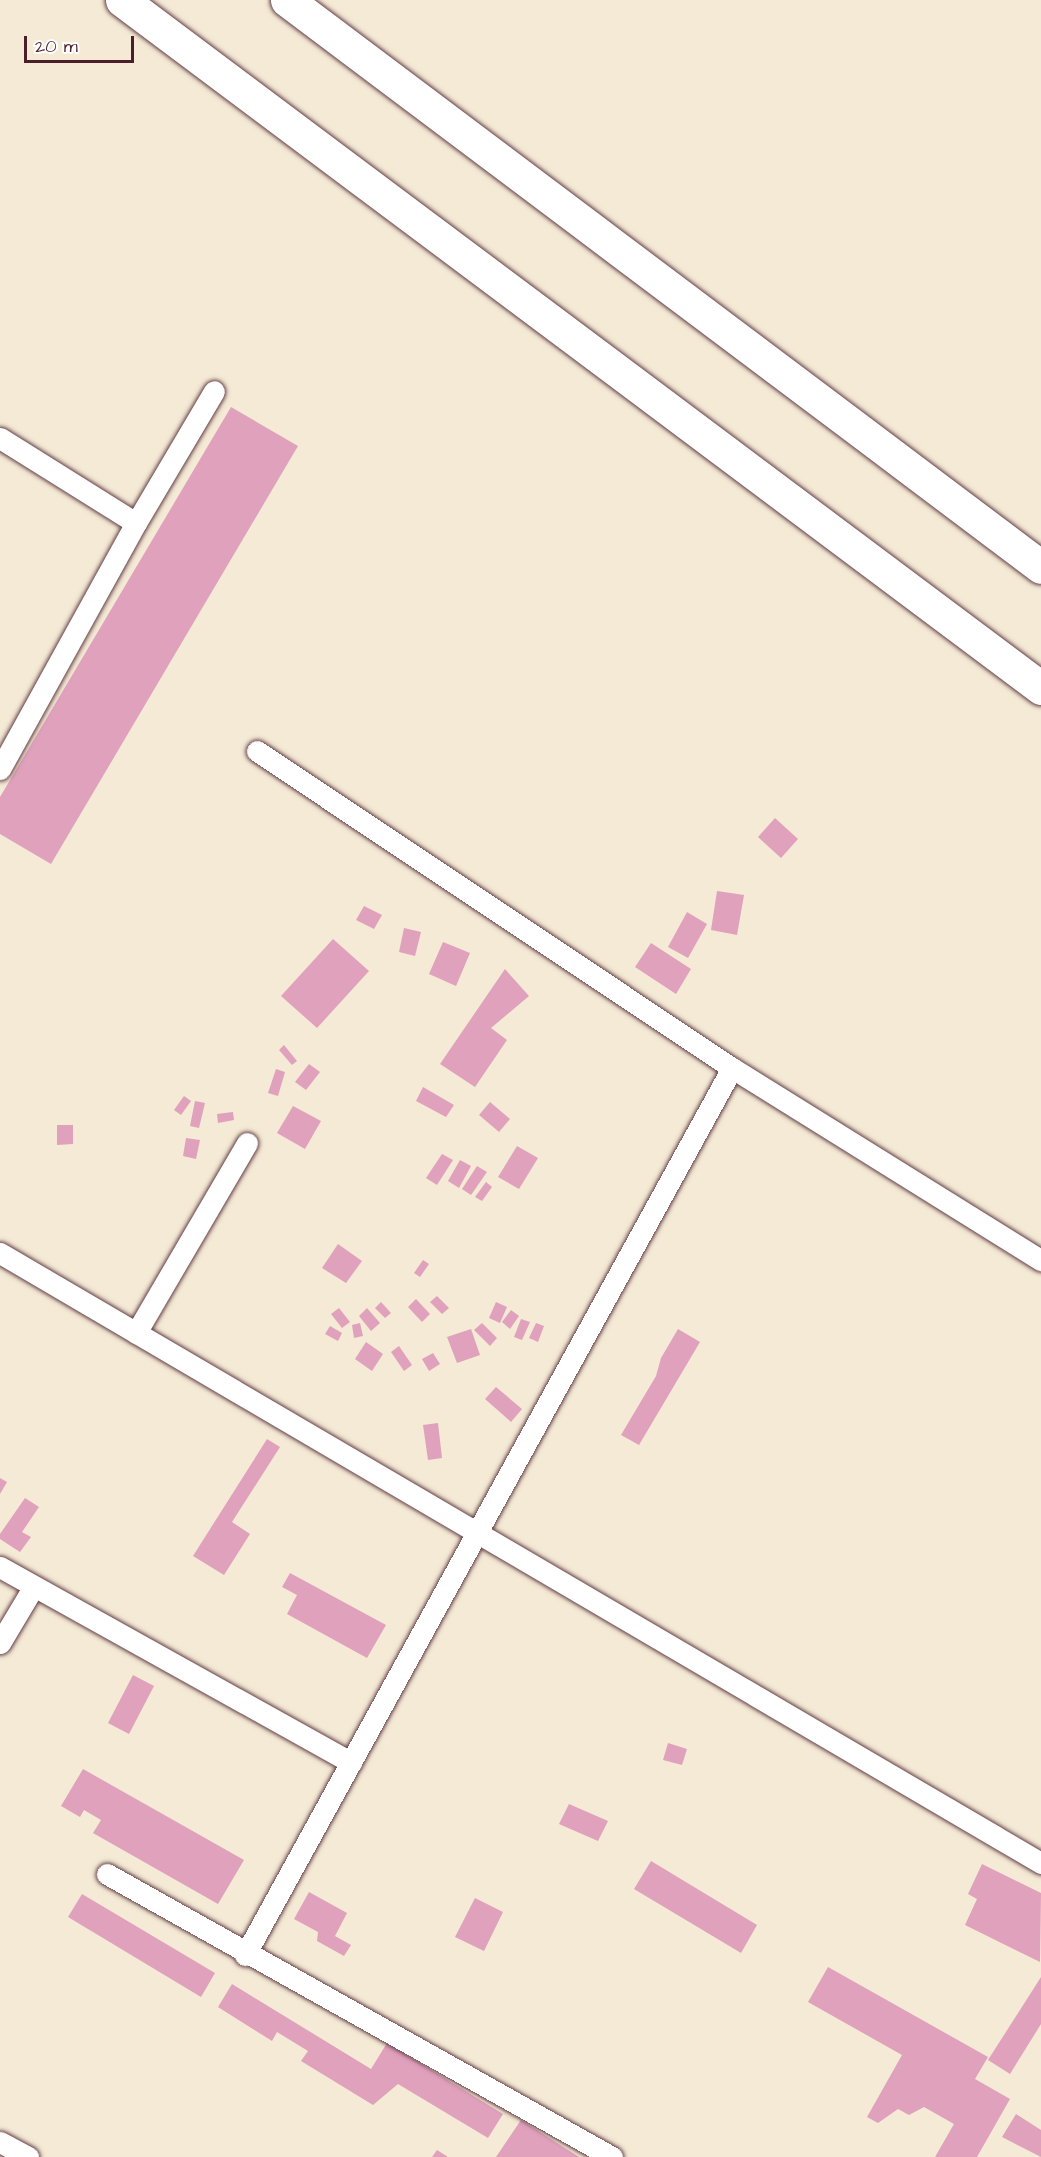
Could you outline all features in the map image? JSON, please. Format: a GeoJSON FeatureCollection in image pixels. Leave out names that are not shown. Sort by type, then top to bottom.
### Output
{"type":"FeatureCollection","features":[{"type":"Feature","properties":{"kind":"street"},"geometry":{"type":"LineString","coordinates":[[122,0],[1041,688]]}},
{"type":"Feature","properties":{"kind":"street"},"geometry":{"type":"LineString","coordinates":[[287,0],[1041,567]]}},
{"type":"Feature","properties":{"kind":"lane"},"geometry":{"type":"LineString","coordinates":[[0,769],[136,523],[214,391]]}},
{"type":"Feature","properties":{"kind":"lane"},"geometry":{"type":"LineString","coordinates":[[0,438],[136,523]]}},
{"type":"Feature","properties":{"kind":"lane"},"geometry":{"type":"LineString","coordinates":[[257,751],[732,1068],[1041,1260]]}},
{"type":"Feature","properties":{"kind":"lane"},"geometry":{"type":"LineString","coordinates":[[245,1955],[732,1068]]}},
{"type":"Feature","properties":{"kind":"lane"},"geometry":{"type":"LineString","coordinates":[[136,1334],[247,1143]]}},
{"type":"Feature","properties":{"kind":"lane"},"geometry":{"type":"LineString","coordinates":[[0,1253],[1041,1863]]}},
{"type":"Feature","properties":{"kind":"lane"},"geometry":{"type":"LineString","coordinates":[[0,1567],[351,1762]]}},
{"type":"Feature","properties":{"kind":"lane"},"geometry":{"type":"LineString","coordinates":[[0,1643],[34,1586]]}},
{"type":"Feature","properties":{"kind":"lane"},"geometry":{"type":"LineString","coordinates":[[107,1874],[245,1955],[612,2157]]}},
{"type":"Feature","properties":{"kind":"lane"},"geometry":{"type":"LineString","coordinates":[[0,2142],[28,2157]]}},
{"type":"Feature","properties":{"kind":"building"},"geometry":{"type":"Polygon","coordinates":[[[231,407],[298,446],[51,864],[0,834],[0,797],[231,407]]]}},
{"type":"Feature","properties":{"kind":"building"},"geometry":{"type":"Polygon","coordinates":[[[775,818],[798,839],[781,858],[758,837],[775,818]]]}},
{"type":"Feature","properties":{"kind":"building"},"geometry":{"type":"Polygon","coordinates":[[[717,891],[744,895],[737,935],[711,930],[717,891]]]}},
{"type":"Feature","properties":{"kind":"building"},"geometry":{"type":"Polygon","coordinates":[[[364,906],[382,915],[374,929],[356,920],[364,906]]]}},
{"type":"Feature","properties":{"kind":"building"},"geometry":{"type":"Polygon","coordinates":[[[687,912],[707,924],[688,958],[668,947],[687,912]]]}},
{"type":"Feature","properties":{"kind":"building"},"geometry":{"type":"Polygon","coordinates":[[[404,928],[421,932],[415,956],[399,952],[404,928]]]}},
{"type":"Feature","properties":{"kind":"building"},"geometry":{"type":"Polygon","coordinates":[[[333,939],[369,971],[317,1028],[281,996],[333,939]]]}},
{"type":"Feature","properties":{"kind":"building"},"geometry":{"type":"Polygon","coordinates":[[[443,942],[470,953],[456,986],[429,974],[443,942]]]}},
{"type":"Feature","properties":{"kind":"building"},"geometry":{"type":"Polygon","coordinates":[[[651,943],[691,969],[676,994],[635,967],[651,943]]]}},
{"type":"Feature","properties":{"kind":"building"},"geometry":{"type":"Polygon","coordinates":[[[505,969],[529,996],[491,1028],[507,1040],[475,1087],[440,1064],[505,969]]]}},
{"type":"Feature","properties":{"kind":"building"},"geometry":{"type":"Polygon","coordinates":[[[284,1045],[297,1061],[292,1065],[279,1050],[284,1045]]]}},
{"type":"Feature","properties":{"kind":"building"},"geometry":{"type":"Polygon","coordinates":[[[309,1064],[320,1072],[306,1090],[295,1082],[309,1064]]]}},
{"type":"Feature","properties":{"kind":"building"},"geometry":{"type":"Polygon","coordinates":[[[276,1069],[285,1072],[278,1096],[268,1093],[276,1069]]]}},
{"type":"Feature","properties":{"kind":"building"},"geometry":{"type":"Polygon","coordinates":[[[423,1087],[454,1105],[446,1117],[416,1101],[423,1087]]]}},
{"type":"Feature","properties":{"kind":"building"},"geometry":{"type":"Polygon","coordinates":[[[184,1096],[191,1101],[181,1115],[174,1110],[184,1096]]]}},
{"type":"Feature","properties":{"kind":"building"},"geometry":{"type":"Polygon","coordinates":[[[195,1101],[205,1103],[199,1128],[190,1126],[195,1101]]]}},
{"type":"Feature","properties":{"kind":"building"},"geometry":{"type":"Polygon","coordinates":[[[490,1102],[510,1119],[499,1132],[479,1115],[490,1102]]]}},
{"type":"Feature","properties":{"kind":"building"},"geometry":{"type":"Polygon","coordinates":[[[293,1106],[321,1121],[305,1149],[277,1133],[293,1106]]]}},
{"type":"Feature","properties":{"kind":"building"},"geometry":{"type":"Polygon","coordinates":[[[233,1112],[234,1120],[218,1123],[217,1114],[233,1112]]]}},
{"type":"Feature","properties":{"kind":"building"},"geometry":{"type":"Polygon","coordinates":[[[57,1125],[73,1125],[73,1144],[57,1145],[57,1125]]]}},
{"type":"Feature","properties":{"kind":"building"},"geometry":{"type":"Polygon","coordinates":[[[186,1138],[200,1140],[196,1159],[183,1156],[186,1138]]]}},
{"type":"Feature","properties":{"kind":"building"},"geometry":{"type":"Polygon","coordinates":[[[517,1146],[538,1158],[519,1189],[498,1177],[517,1146]]]}},
{"type":"Feature","properties":{"kind":"building"},"geometry":{"type":"Polygon","coordinates":[[[442,1154],[453,1160],[437,1185],[426,1178],[442,1154]]]}},
{"type":"Feature","properties":{"kind":"building"},"geometry":{"type":"Polygon","coordinates":[[[460,1160],[471,1166],[459,1188],[448,1181],[460,1160]]]}},
{"type":"Feature","properties":{"kind":"building"},"geometry":{"type":"Polygon","coordinates":[[[477,1166],[487,1172],[471,1195],[462,1189],[477,1166]]]}},
{"type":"Feature","properties":{"kind":"building"},"geometry":{"type":"Polygon","coordinates":[[[486,1182],[492,1187],[482,1201],[475,1197],[486,1182]]]}},
{"type":"Feature","properties":{"kind":"building"},"geometry":{"type":"Polygon","coordinates":[[[338,1244],[362,1261],[346,1283],[322,1268],[338,1244]]]}},
{"type":"Feature","properties":{"kind":"building"},"geometry":{"type":"Polygon","coordinates":[[[423,1260],[429,1264],[420,1277],[414,1273],[423,1260]]]}},
{"type":"Feature","properties":{"kind":"building"},"geometry":{"type":"Polygon","coordinates":[[[437,1296],[449,1308],[442,1314],[430,1302],[437,1296]]]}},
{"type":"Feature","properties":{"kind":"building"},"geometry":{"type":"Polygon","coordinates":[[[416,1299],[430,1314],[422,1322],[408,1307],[416,1299]]]}},
{"type":"Feature","properties":{"kind":"building"},"geometry":{"type":"Polygon","coordinates":[[[381,1302],[391,1313],[385,1318],[375,1308],[381,1302]]]}},
{"type":"Feature","properties":{"kind":"building"},"geometry":{"type":"Polygon","coordinates":[[[496,1302],[507,1307],[500,1323],[489,1318],[496,1302]]]}},
{"type":"Feature","properties":{"kind":"building"},"geometry":{"type":"Polygon","coordinates":[[[339,1308],[350,1322],[342,1328],[331,1314],[339,1308]]]}},
{"type":"Feature","properties":{"kind":"building"},"geometry":{"type":"Polygon","coordinates":[[[367,1308],[380,1323],[371,1331],[359,1316],[367,1308]]]}},
{"type":"Feature","properties":{"kind":"building"},"geometry":{"type":"Polygon","coordinates":[[[511,1310],[519,1316],[510,1329],[502,1322],[511,1310]]]}},
{"type":"Feature","properties":{"kind":"building"},"geometry":{"type":"Polygon","coordinates":[[[521,1319],[530,1322],[522,1340],[514,1337],[521,1319]]]}},
{"type":"Feature","properties":{"kind":"building"},"geometry":{"type":"Polygon","coordinates":[[[360,1323],[363,1336],[354,1338],[352,1325],[360,1323]]]}},
{"type":"Feature","properties":{"kind":"building"},"geometry":{"type":"Polygon","coordinates":[[[482,1323],[497,1338],[490,1346],[474,1330],[482,1323]]]}},
{"type":"Feature","properties":{"kind":"building"},"geometry":{"type":"Polygon","coordinates":[[[536,1323],[544,1326],[538,1342],[529,1338],[536,1323]]]}},
{"type":"Feature","properties":{"kind":"building"},"geometry":{"type":"Polygon","coordinates":[[[330,1326],[342,1333],[338,1341],[325,1334],[330,1326]]]}},
{"type":"Feature","properties":{"kind":"building"},"geometry":{"type":"Polygon","coordinates":[[[471,1329],[480,1355],[457,1363],[447,1337],[471,1329]]]}},
{"type":"Feature","properties":{"kind":"building"},"geometry":{"type":"Polygon","coordinates":[[[678,1329],[700,1342],[639,1445],[621,1435],[656,1376],[661,1358],[678,1329]]]}},
{"type":"Feature","properties":{"kind":"building"},"geometry":{"type":"Polygon","coordinates":[[[366,1342],[383,1354],[372,1371],[355,1359],[366,1342]]]}},
{"type":"Feature","properties":{"kind":"building"},"geometry":{"type":"Polygon","coordinates":[[[399,1346],[412,1365],[404,1371],[391,1352],[399,1346]]]}},
{"type":"Feature","properties":{"kind":"building"},"geometry":{"type":"Polygon","coordinates":[[[433,1353],[440,1364],[429,1371],[422,1359],[433,1353]]]}},
{"type":"Feature","properties":{"kind":"building"},"geometry":{"type":"Polygon","coordinates":[[[496,1387],[522,1409],[511,1422],[485,1399],[496,1387]]]}},
{"type":"Feature","properties":{"kind":"building"},"geometry":{"type":"Polygon","coordinates":[[[438,1423],[442,1458],[428,1460],[423,1425],[438,1423]]]}},
{"type":"Feature","properties":{"kind":"building"},"geometry":{"type":"Polygon","coordinates":[[[267,1439],[280,1447],[232,1522],[250,1534],[224,1575],[193,1556],[267,1439]]]}},
{"type":"Feature","properties":{"kind":"building"},"geometry":{"type":"Polygon","coordinates":[[[0,1478],[7,1482],[0,1494],[0,1478]]]}},
{"type":"Feature","properties":{"kind":"building"},"geometry":{"type":"Polygon","coordinates":[[[25,1498],[39,1507],[22,1532],[31,1537],[20,1552],[0,1539],[0,1534],[25,1498]]]}},
{"type":"Feature","properties":{"kind":"building"},"geometry":{"type":"Polygon","coordinates":[[[290,1573],[386,1625],[367,1658],[287,1614],[297,1595],[282,1587],[290,1573]]]}},
{"type":"Feature","properties":{"kind":"building"},"geometry":{"type":"Polygon","coordinates":[[[133,1675],[154,1686],[129,1734],[108,1723],[133,1675]]]}},
{"type":"Feature","properties":{"kind":"building"},"geometry":{"type":"Polygon","coordinates":[[[668,1743],[687,1749],[682,1765],[663,1760],[668,1743]]]}},
{"type":"Feature","properties":{"kind":"building"},"geometry":{"type":"Polygon","coordinates":[[[83,1769],[244,1860],[218,1904],[93,1833],[101,1820],[84,1810],[80,1817],[61,1806],[83,1769]]]}},
{"type":"Feature","properties":{"kind":"building"},"geometry":{"type":"Polygon","coordinates":[[[569,1804],[608,1821],[598,1841],[559,1824],[569,1804]]]}},
{"type":"Feature","properties":{"kind":"building"},"geometry":{"type":"Polygon","coordinates":[[[651,1861],[757,1925],[741,1953],[634,1889],[651,1861]]]}},
{"type":"Feature","properties":{"kind":"building"},"geometry":{"type":"Polygon","coordinates":[[[982,1864],[1041,1893],[1040,1962],[965,1925],[977,1899],[968,1894],[982,1864]]]}},
{"type":"Feature","properties":{"kind":"building"},"geometry":{"type":"Polygon","coordinates":[[[309,1892],[347,1913],[335,1936],[351,1945],[344,1956],[317,1941],[318,1932],[294,1919],[309,1892]]]}},
{"type":"Feature","properties":{"kind":"building"},"geometry":{"type":"Polygon","coordinates":[[[82,1894],[215,1973],[201,1997],[68,1917],[82,1894]]]}},
{"type":"Feature","properties":{"kind":"building"},"geometry":{"type":"Polygon","coordinates":[[[475,1898],[503,1912],[484,1951],[455,1937],[475,1898]]]}},
{"type":"Feature","properties":{"kind":"building"},"geometry":{"type":"Polygon","coordinates":[[[828,1967],[988,2057],[975,2079],[1010,2099],[977,2157],[935,2157],[954,2124],[924,2107],[909,2115],[898,2109],[878,2123],[867,2117],[902,2055],[808,2002],[828,1967]]]}},
{"type":"Feature","properties":{"kind":"building"},"geometry":{"type":"Polygon","coordinates":[[[1041,1977],[1041,2024],[1010,2074],[988,2060],[1041,1977]]]}},
{"type":"Feature","properties":{"kind":"building"},"geometry":{"type":"Polygon","coordinates":[[[232,1984],[371,2069],[387,2043],[503,2114],[488,2138],[398,2084],[373,2105],[301,2061],[308,2051],[277,2032],[272,2041],[218,2007],[232,1984]]]}},
{"type":"Feature","properties":{"kind":"building"},"geometry":{"type":"Polygon","coordinates":[[[1016,2114],[1041,2130],[1041,2157],[1002,2137],[1016,2114]]]}},
{"type":"Feature","properties":{"kind":"building"},"geometry":{"type":"Polygon","coordinates":[[[521,2120],[579,2157],[496,2157],[521,2120]]]}},
{"type":"Feature","properties":{"kind":"building"},"geometry":{"type":"Polygon","coordinates":[[[437,2150],[448,2157],[432,2157],[437,2150]]]}}]}
